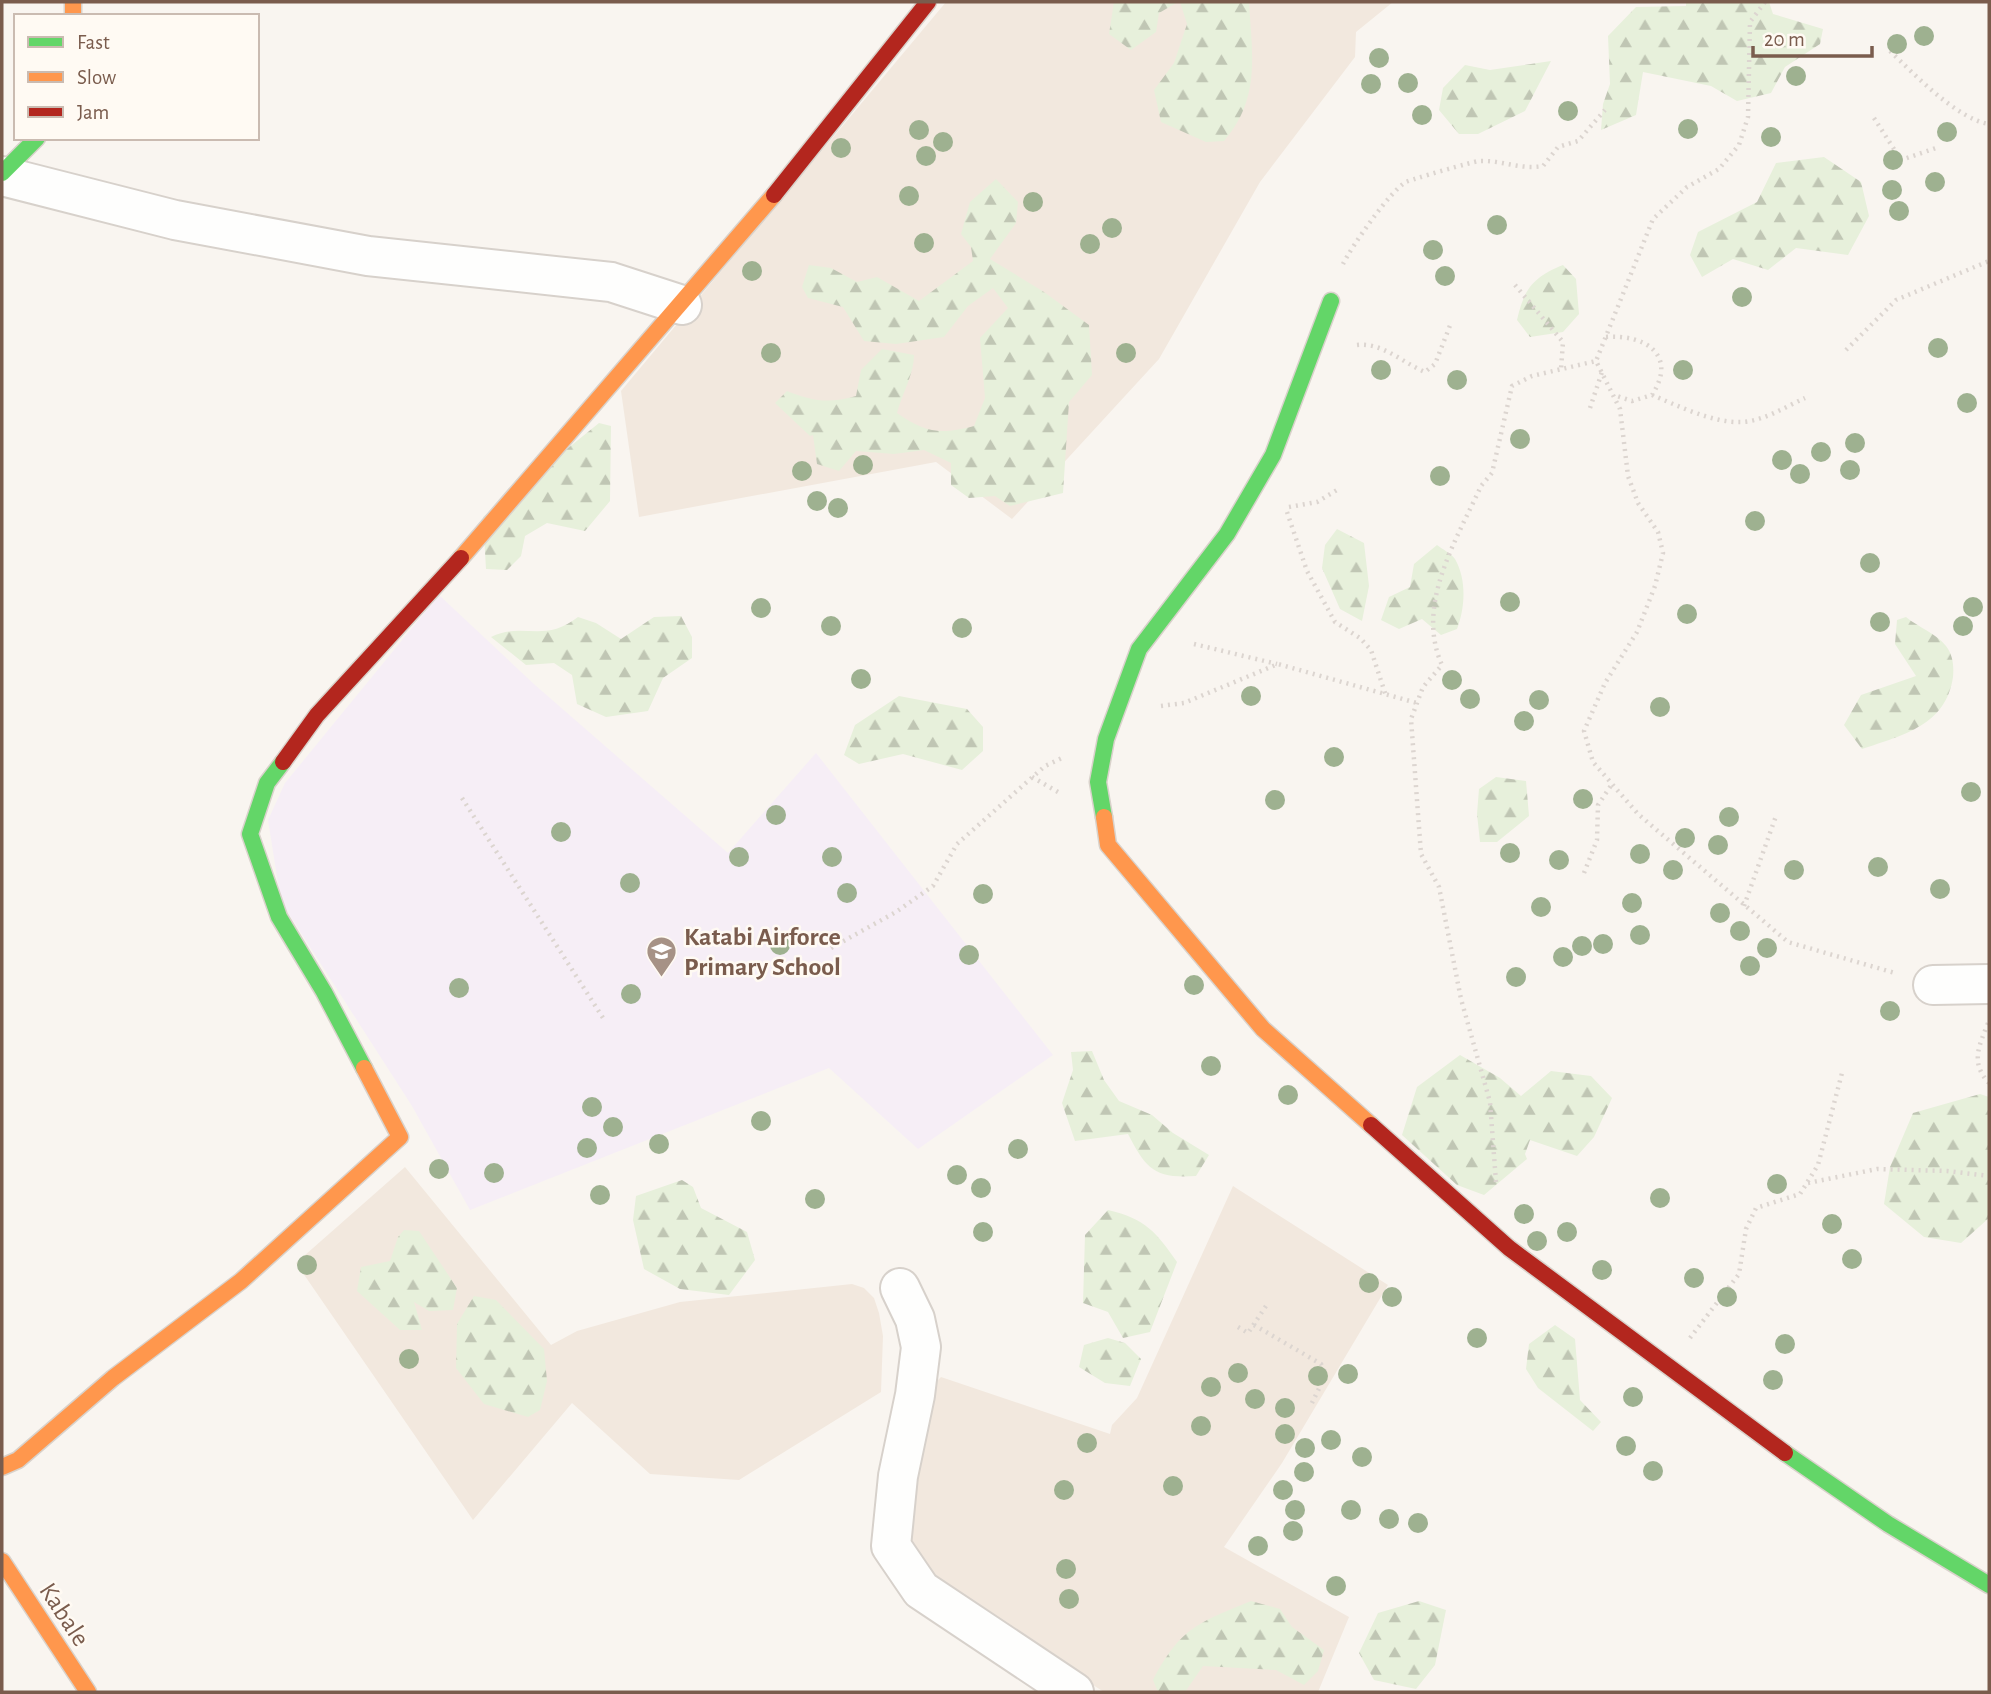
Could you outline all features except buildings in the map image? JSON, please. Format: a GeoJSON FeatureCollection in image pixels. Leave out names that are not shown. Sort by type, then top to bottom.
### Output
{"type":"FeatureCollection","features":[{"type":"Feature","properties":{"kind":"street"},"geometry":{"type":"LineString","coordinates":[[2,1467],[18,1460],[113,1378],[240,1281],[400,1138],[324,992],[279,917],[250,834],[267,783],[317,715],[498,517],[682,305],[802,162],[928,2]]}},
{"type":"Feature","properties":{"kind":"street"},"geometry":{"type":"LineString","coordinates":[[35,140],[2,175],[175,220],[290,242],[368,256],[611,282],[682,305]]}},
{"type":"Feature","properties":{"kind":"street"},"geometry":{"type":"LineString","coordinates":[[1331,301],[1273,456],[1227,534],[1139,649],[1106,739],[1098,782],[1108,845],[1263,1029],[1495,1236],[1669,1369],[1888,1524],[1989,1585]]}},
{"type":"Feature","properties":{"kind":"street"},"geometry":{"type":"LineString","coordinates":[[1933,985],[1989,984]]}},
{"type":"Feature","properties":{"kind":"street"},"geometry":{"type":"LineString","coordinates":[[900,1288],[915,1319],[921,1347],[915,1395],[898,1476],[891,1546],[921,1590],[1074,1692]]}},
{"type":"Feature","properties":{"kind":"street","name":"Kabale"},"geometry":{"type":"LineString","coordinates":[[2,1561],[88,1692]]}},
{"type":"Feature","properties":{"kind":"path"},"geometry":{"type":"LineString","coordinates":[[1765,2],[1750,22],[1748,117],[1739,145],[1719,169],[1687,187],[1653,219],[1596,361],[1620,409],[1628,477],[1638,503],[1658,532],[1663,553],[1656,586],[1637,632],[1605,683],[1584,731],[1593,762],[1638,814],[1788,942],[1933,985]]}},
{"type":"Feature","properties":{"kind":"path"},"geometry":{"type":"LineString","coordinates":[[1890,51],[1923,82],[1976,122],[1989,124]]}},
{"type":"Feature","properties":{"kind":"path"},"geometry":{"type":"LineString","coordinates":[[1331,301],[1337,275],[1348,253],[1405,182],[1475,161],[1499,162],[1525,169],[1543,166],[1558,147],[1578,141],[1605,110]]}},
{"type":"Feature","properties":{"kind":"path"},"geometry":{"type":"LineString","coordinates":[[1874,118],[1901,160],[1939,147]]}},
{"type":"Feature","properties":{"kind":"path"},"geometry":{"type":"LineString","coordinates":[[1846,350],[1896,300],[1989,261]]}},
{"type":"Feature","properties":{"kind":"path"},"geometry":{"type":"LineString","coordinates":[[1515,285],[1563,342],[1561,369]]}},
{"type":"Feature","properties":{"kind":"path"},"geometry":{"type":"LineString","coordinates":[[1317,337],[1346,346],[1364,344],[1387,351],[1405,364],[1425,372],[1435,364],[1451,323]]}},
{"type":"Feature","properties":{"kind":"path"},"geometry":{"type":"LineString","coordinates":[[1605,338],[1627,335],[1654,349],[1661,365],[1661,381],[1651,395],[1632,401],[1613,394]]}},
{"type":"Feature","properties":{"kind":"path"},"geometry":{"type":"LineString","coordinates":[[1495,1236],[1497,1190],[1490,1102],[1461,999],[1441,896],[1421,854],[1411,719],[1423,687],[1442,665],[1432,642],[1438,581],[1481,486],[1492,473],[1512,386],[1532,376],[1596,361]]}},
{"type":"Feature","properties":{"kind":"path"},"geometry":{"type":"LineString","coordinates":[[1590,408],[1602,372]]}},
{"type":"Feature","properties":{"kind":"path"},"geometry":{"type":"LineString","coordinates":[[1651,395],[1697,413],[1739,422],[1769,415],[1805,398]]}},
{"type":"Feature","properties":{"kind":"path"},"geometry":{"type":"LineString","coordinates":[[1285,507],[1307,571],[1335,622],[1360,638],[1371,650],[1386,696]]}},
{"type":"Feature","properties":{"kind":"path"},"geometry":{"type":"LineString","coordinates":[[1131,673],[1167,648],[1193,644],[1221,648],[1417,703]]}},
{"type":"Feature","properties":{"kind":"path"},"geometry":{"type":"LineString","coordinates":[[1115,714],[1184,703],[1278,664]]}},
{"type":"Feature","properties":{"kind":"path"},"geometry":{"type":"LineString","coordinates":[[831,948],[896,912],[933,886],[957,844],[1045,766],[1106,739]]}},
{"type":"Feature","properties":{"kind":"path"},"geometry":{"type":"LineString","coordinates":[[1584,873],[1597,840],[1595,828],[1598,805],[1612,784]]}},
{"type":"Feature","properties":{"kind":"path"},"geometry":{"type":"LineString","coordinates":[[462,798],[605,1021]]}},
{"type":"Feature","properties":{"kind":"path"},"geometry":{"type":"LineString","coordinates":[[1744,906],[1776,816]]}},
{"type":"Feature","properties":{"kind":"path"},"geometry":{"type":"LineString","coordinates":[[1989,1019],[1975,1055],[1982,1076],[1989,1083]]}},
{"type":"Feature","properties":{"kind":"path"},"geometry":{"type":"LineString","coordinates":[[1669,1369],[1706,1312],[1739,1274],[1746,1229],[1756,1208],[1800,1194],[1818,1165],[1842,1073]]}},
{"type":"Feature","properties":{"kind":"path"},"geometry":{"type":"LineString","coordinates":[[1807,1183],[1877,1169],[1947,1171],[1989,1176]]}},
{"type":"Feature","properties":{"kind":"path"},"geometry":{"type":"LineString","coordinates":[[1238,1327],[1248,1333],[1266,1306]]}},
{"type":"Feature","properties":{"kind":"path"},"geometry":{"type":"LineString","coordinates":[[1254,1325],[1321,1364],[1326,1374],[1310,1407]]}},
{"type":"Feature","properties":{"kind":"shaded area"},"geometry":{"type":"Polygon","coordinates":[[[946,2],[1393,2],[1356,32],[1355,57],[1260,182],[1159,359],[1012,519],[936,462],[639,517],[621,391],[946,2]]]}},
{"type":"Feature","properties":{"kind":"shaded area","name":"Katabi Airforce Primary School"},"geometry":{"type":"Polygon","coordinates":[[[439,595],[535,685],[728,853],[816,753],[1053,1055],[918,1149],[829,1068],[470,1210],[412,1106],[281,902],[268,820],[285,783],[439,595]]]}},
{"type":"Feature","properties":{"kind":"shaded area"},"geometry":{"type":"Polygon","coordinates":[[[405,1167],[551,1345],[577,1331],[680,1302],[852,1284],[864,1288],[874,1298],[879,1313],[883,1336],[881,1392],[739,1480],[650,1474],[572,1403],[473,1520],[296,1263],[405,1167]]]}},
{"type":"Feature","properties":{"kind":"shaded area"},"geometry":{"type":"Polygon","coordinates":[[[1233,1186],[1388,1285],[1282,1463],[1224,1547],[1349,1617],[1318,1692],[1104,1692],[927,1579],[910,1548],[906,1510],[935,1383],[941,1377],[1110,1434],[1112,1425],[1137,1398],[1233,1186]]]}},
{"type":"Feature","properties":{"kind":"green space"},"geometry":{"type":"Polygon","coordinates":[[[1114,2],[1178,2],[1159,13],[1156,32],[1131,50],[1109,34],[1114,2]]]}},
{"type":"Feature","properties":{"kind":"green space"},"geometry":{"type":"Polygon","coordinates":[[[1180,2],[1249,2],[1252,75],[1249,92],[1236,125],[1224,141],[1206,142],[1161,122],[1154,90],[1174,63],[1187,24],[1180,2]]]}},
{"type":"Feature","properties":{"kind":"green space"},"geometry":{"type":"Polygon","coordinates":[[[1686,2],[1769,2],[1773,14],[1823,29],[1820,44],[1785,67],[1771,93],[1737,101],[1711,86],[1643,72],[1636,115],[1601,130],[1603,104],[1610,84],[1608,36],[1636,7],[1686,6],[1686,2]]]}},
{"type":"Feature","properties":{"kind":"green space"},"geometry":{"type":"Polygon","coordinates":[[[1551,61],[1525,111],[1478,134],[1459,134],[1439,110],[1443,88],[1465,65],[1490,70],[1551,61]]]}},
{"type":"Feature","properties":{"kind":"green space"},"geometry":{"type":"Polygon","coordinates":[[[1824,157],[1861,182],[1869,216],[1848,255],[1796,248],[1768,270],[1733,259],[1702,277],[1690,255],[1698,232],[1757,202],[1776,163],[1824,157]]]}},
{"type":"Feature","properties":{"kind":"green space"},"geometry":{"type":"Polygon","coordinates":[[[996,179],[1018,202],[1016,223],[990,259],[1044,292],[1089,325],[1092,375],[1069,402],[1063,493],[1010,506],[995,496],[969,498],[951,485],[951,463],[924,450],[894,454],[856,451],[839,471],[817,464],[813,435],[810,436],[775,403],[787,391],[821,400],[856,396],[861,370],[882,349],[914,355],[910,377],[897,413],[916,425],[934,430],[952,431],[974,426],[985,398],[980,338],[1008,308],[993,288],[968,306],[944,337],[896,344],[864,341],[843,307],[808,298],[802,287],[809,265],[831,268],[857,282],[877,277],[919,301],[973,261],[971,247],[961,234],[970,202],[996,179]]]}},
{"type":"Feature","properties":{"kind":"green space"},"geometry":{"type":"Polygon","coordinates":[[[1563,265],[1576,279],[1579,314],[1563,332],[1530,337],[1517,320],[1523,300],[1531,285],[1544,274],[1563,265]]]}},
{"type":"Feature","properties":{"kind":"green space"},"geometry":{"type":"Polygon","coordinates":[[[599,423],[611,426],[610,501],[585,531],[547,523],[525,536],[521,556],[507,570],[486,569],[483,517],[599,423]]]}},
{"type":"Feature","properties":{"kind":"green space"},"geometry":{"type":"Polygon","coordinates":[[[1337,529],[1364,543],[1369,586],[1362,621],[1340,609],[1322,568],[1325,545],[1337,529]]]}},
{"type":"Feature","properties":{"kind":"green space"},"geometry":{"type":"Polygon","coordinates":[[[1437,545],[1454,557],[1459,567],[1463,603],[1457,629],[1441,635],[1422,619],[1399,629],[1381,620],[1389,597],[1410,587],[1414,564],[1437,545]]]}},
{"type":"Feature","properties":{"kind":"green space"},"geometry":{"type":"Polygon","coordinates":[[[681,616],[692,637],[692,658],[663,678],[648,711],[606,717],[577,704],[572,675],[554,663],[526,665],[491,637],[513,631],[554,629],[578,617],[596,623],[621,639],[654,617],[681,616]]]}},
{"type":"Feature","properties":{"kind":"green space"},"geometry":{"type":"Polygon","coordinates":[[[1906,617],[1938,638],[1948,649],[1953,669],[1949,693],[1942,707],[1921,726],[1862,749],[1844,725],[1861,695],[1916,676],[1895,644],[1897,620],[1906,617]]]}},
{"type":"Feature","properties":{"kind":"green space"},"geometry":{"type":"Polygon","coordinates":[[[899,696],[967,709],[983,727],[983,751],[962,770],[903,754],[859,764],[844,755],[855,725],[899,696]]]}},
{"type":"Feature","properties":{"kind":"green space"},"geometry":{"type":"Polygon","coordinates":[[[1496,777],[1526,781],[1529,816],[1497,842],[1480,842],[1477,814],[1479,789],[1496,777]]]}},
{"type":"Feature","properties":{"kind":"green space"},"geometry":{"type":"Polygon","coordinates":[[[1092,1051],[1104,1080],[1119,1101],[1152,1115],[1173,1133],[1209,1155],[1196,1176],[1171,1176],[1153,1169],[1140,1156],[1128,1134],[1075,1141],[1062,1103],[1073,1070],[1071,1052],[1092,1051]]]}},
{"type":"Feature","properties":{"kind":"green space"},"geometry":{"type":"Polygon","coordinates":[[[1460,1055],[1500,1078],[1521,1096],[1551,1071],[1591,1076],[1612,1098],[1594,1137],[1577,1156],[1530,1140],[1525,1154],[1527,1159],[1484,1195],[1457,1185],[1402,1135],[1417,1087],[1460,1055]]]}},
{"type":"Feature","properties":{"kind":"green space"},"geometry":{"type":"Polygon","coordinates":[[[1980,1094],[1989,1097],[1989,1218],[1961,1243],[1924,1237],[1884,1204],[1890,1167],[1913,1113],[1980,1094]]]}},
{"type":"Feature","properties":{"kind":"green space"},"geometry":{"type":"Polygon","coordinates":[[[682,1180],[693,1187],[701,1208],[747,1232],[755,1260],[729,1295],[680,1289],[644,1269],[633,1220],[636,1196],[682,1180]]]}},
{"type":"Feature","properties":{"kind":"green space"},"geometry":{"type":"Polygon","coordinates":[[[1108,1210],[1132,1218],[1149,1228],[1177,1262],[1150,1332],[1123,1338],[1108,1312],[1083,1303],[1085,1235],[1108,1210]]]}},
{"type":"Feature","properties":{"kind":"green space"},"geometry":{"type":"Polygon","coordinates":[[[404,1230],[419,1231],[457,1288],[453,1310],[429,1311],[414,1302],[422,1330],[400,1330],[357,1291],[361,1267],[390,1261],[398,1237],[404,1230]]]}},
{"type":"Feature","properties":{"kind":"green space"},"geometry":{"type":"Polygon","coordinates":[[[474,1296],[496,1300],[544,1349],[547,1381],[540,1410],[528,1417],[484,1404],[456,1368],[457,1324],[474,1296]]]}},
{"type":"Feature","properties":{"kind":"green space"},"geometry":{"type":"Polygon","coordinates":[[[1555,1325],[1575,1339],[1580,1400],[1601,1422],[1593,1431],[1538,1388],[1526,1369],[1529,1344],[1555,1325]]]}},
{"type":"Feature","properties":{"kind":"green space"},"geometry":{"type":"Polygon","coordinates":[[[1108,1338],[1125,1343],[1141,1359],[1130,1386],[1105,1383],[1079,1367],[1084,1345],[1108,1338]]]}},
{"type":"Feature","properties":{"kind":"green space"},"geometry":{"type":"Polygon","coordinates":[[[1251,1601],[1280,1609],[1292,1627],[1324,1650],[1318,1671],[1304,1685],[1276,1670],[1203,1666],[1185,1692],[1158,1692],[1153,1680],[1182,1638],[1217,1615],[1251,1601]]]}},
{"type":"Feature","properties":{"kind":"green space"},"geometry":{"type":"Polygon","coordinates":[[[1419,1601],[1446,1610],[1435,1665],[1416,1689],[1374,1680],[1359,1653],[1378,1613],[1419,1601]]]}},
{"type":"Feature","properties":{"kind":"traffic: fast"},"geometry":{"type":"LineString","coordinates":[[2,173],[35,140]]}},
{"type":"Feature","properties":{"kind":"traffic: fast"},"geometry":{"type":"LineString","coordinates":[[1104,817],[1098,782],[1106,739],[1139,649],[1227,534],[1273,455],[1331,301]]}},
{"type":"Feature","properties":{"kind":"traffic: fast"},"geometry":{"type":"LineString","coordinates":[[283,762],[267,783],[250,834],[279,917],[324,992],[364,1068]]}},
{"type":"Feature","properties":{"kind":"traffic: fast"},"geometry":{"type":"LineString","coordinates":[[1785,1453],[1888,1524],[1989,1585]]}},
{"type":"Feature","properties":{"kind":"traffic: slow"},"geometry":{"type":"LineString","coordinates":[[73,2],[73,14]]}},
{"type":"Feature","properties":{"kind":"traffic: slow"},"geometry":{"type":"LineString","coordinates":[[461,558],[774,195]]}},
{"type":"Feature","properties":{"kind":"traffic: slow"},"geometry":{"type":"LineString","coordinates":[[1104,817],[1108,845],[1263,1029],[1371,1125]]}},
{"type":"Feature","properties":{"kind":"traffic: slow"},"geometry":{"type":"LineString","coordinates":[[2,1467],[18,1460],[113,1378],[241,1281],[400,1137],[364,1068]]}},
{"type":"Feature","properties":{"kind":"traffic: slow"},"geometry":{"type":"LineString","coordinates":[[2,1561],[88,1692]]}},
{"type":"Feature","properties":{"kind":"traffic: jam"},"geometry":{"type":"LineString","coordinates":[[774,195],[928,2]]}},
{"type":"Feature","properties":{"kind":"traffic: jam"},"geometry":{"type":"LineString","coordinates":[[283,762],[317,715],[461,558]]}},
{"type":"Feature","properties":{"kind":"traffic: jam"},"geometry":{"type":"LineString","coordinates":[[1371,1125],[1509,1248],[1785,1453]]}},
{"type":"Feature","properties":{"kind":"place","name":"Katabi Airforce Primary School"},"geometry":{"type":"Point","coordinates":[661,978]}}]}
